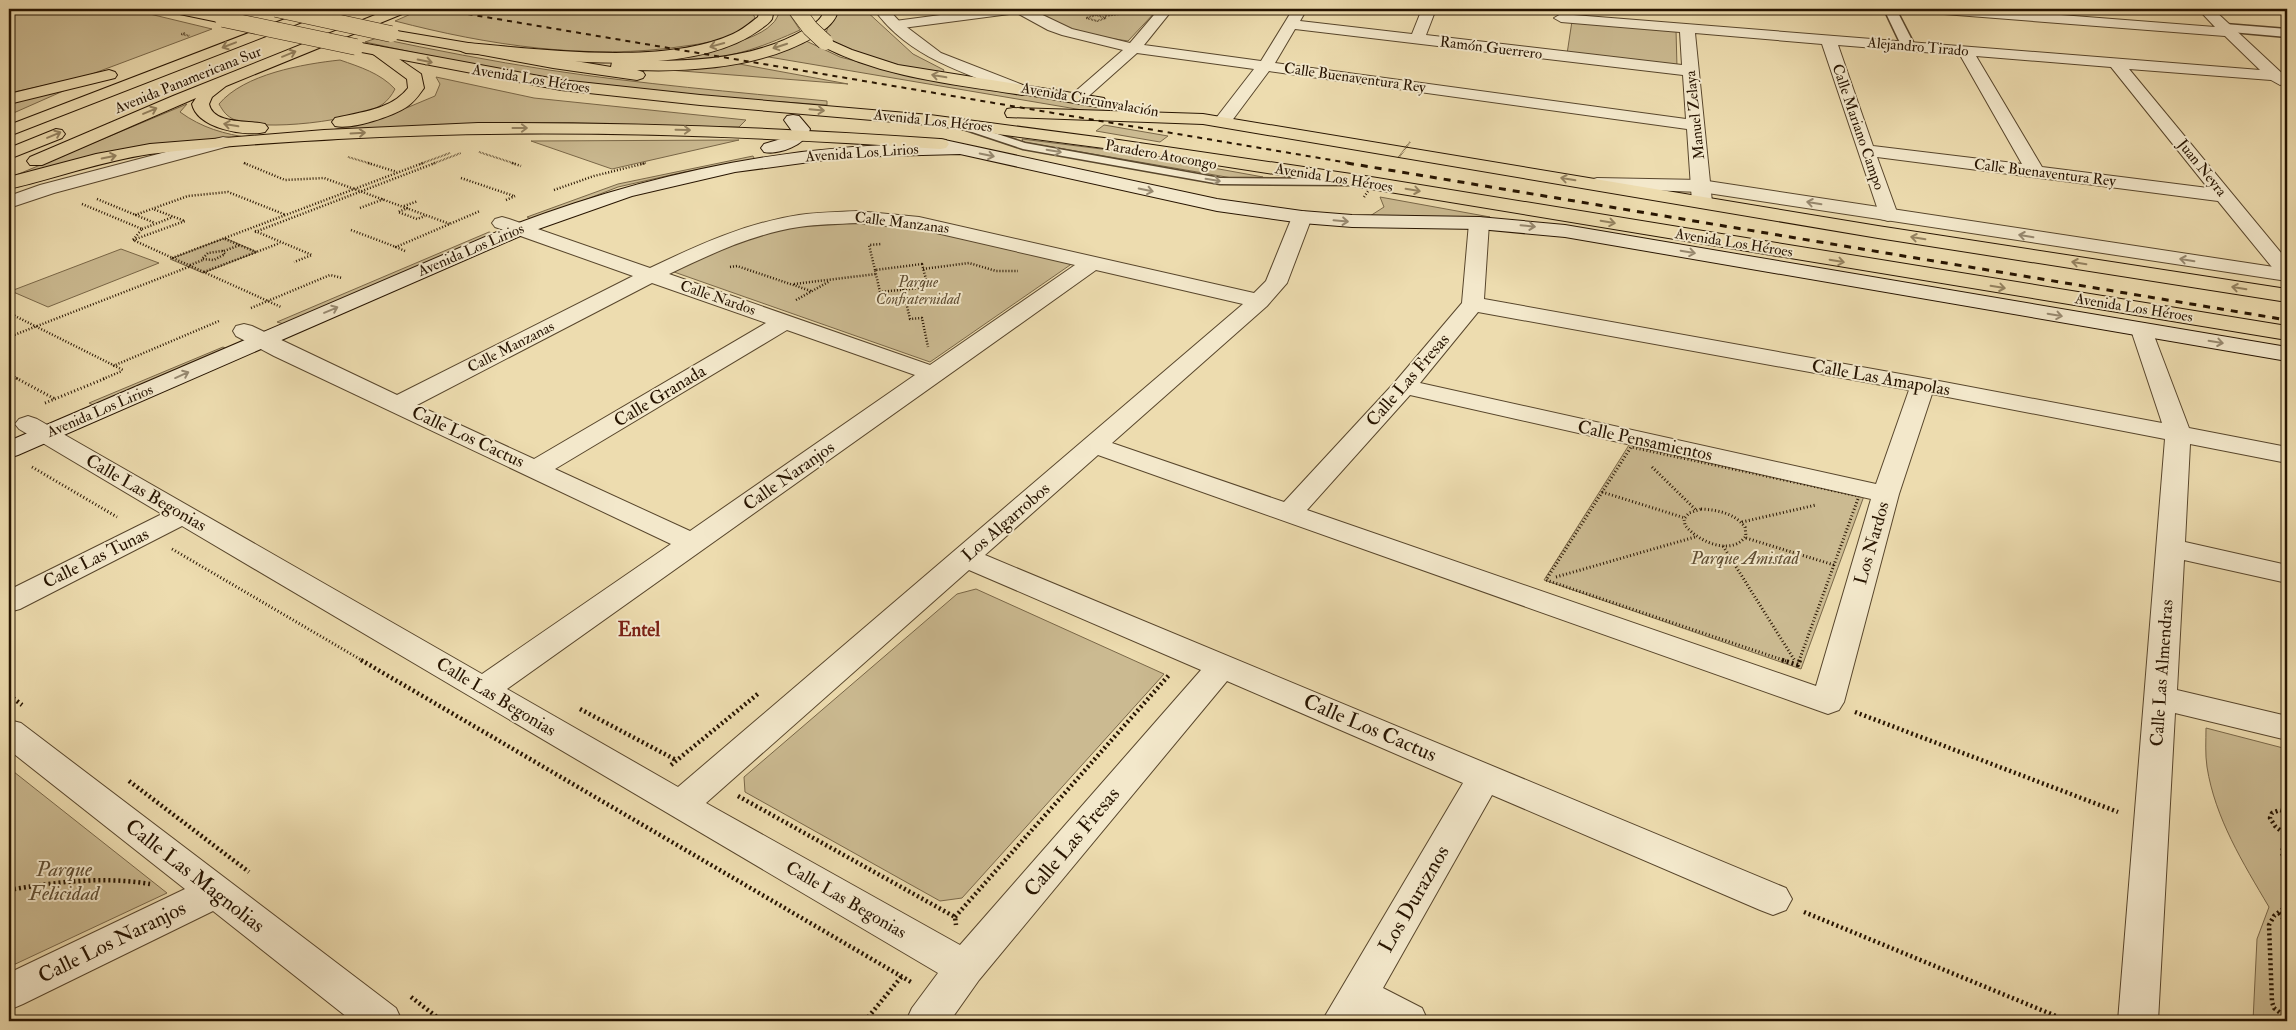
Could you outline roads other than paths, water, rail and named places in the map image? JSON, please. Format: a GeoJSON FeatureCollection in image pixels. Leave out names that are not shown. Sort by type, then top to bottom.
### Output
{"type":"FeatureCollection","features":[{"type":"Feature","properties":{"kind":"main road","name":"Avenida Los Héroes"},"geometry":{"type":"LineString","coordinates":[[175,9],[356,47],[561,85],[956,124],[1119,144],[1368,187],[1721,241],[2287,333]]}},
{"type":"Feature","properties":{"kind":"main road"},"geometry":{"type":"LineString","coordinates":[[207,9],[215,11],[223,19]]}},
{"type":"Feature","properties":{"kind":"main road"},"geometry":{"type":"LineString","coordinates":[[276,9],[466,48],[611,57],[656,56],[684,52],[731,41],[745,35],[765,19],[767,9]]}},
{"type":"Feature","properties":{"kind":"main road"},"geometry":{"type":"LineString","coordinates":[[197,42],[289,9]]}},
{"type":"Feature","properties":{"kind":"main road","name":"Avenida Panamericana Sur"},"geometry":{"type":"LineString","coordinates":[[9,131],[323,9]]}},
{"type":"Feature","properties":{"kind":"main road","name":"Avenida Panamericana Sur"},"geometry":{"type":"LineString","coordinates":[[135,101],[368,9]]}},
{"type":"Feature","properties":{"kind":"main road"},"geometry":{"type":"LineString","coordinates":[[9,173],[227,79],[402,9]]}},
{"type":"Feature","properties":{"kind":"main road"},"geometry":{"type":"LineString","coordinates":[[796,9],[810,28],[825,42],[851,55],[876,63],[1022,90]]}},
{"type":"Feature","properties":{"kind":"main road"},"geometry":{"type":"LineString","coordinates":[[553,63],[663,67],[710,63],[781,46],[806,36],[825,22],[831,13],[831,9]]}},
{"type":"Feature","properties":{"kind":"main road","name":"Avenida Los Héroes"},"geometry":{"type":"LineString","coordinates":[[466,48],[613,72],[688,80]]}},
{"type":"Feature","properties":{"kind":"main road"},"geometry":{"type":"LineString","coordinates":[[227,79],[207,94],[199,108],[204,116],[215,122],[244,127],[277,129],[336,123],[382,111],[402,102],[414,92],[417,84],[415,77],[378,51]]}},
{"type":"Feature","properties":{"kind":"main road"},"geometry":{"type":"LineString","coordinates":[[9,99],[52,90],[120,71],[9,121]]}},
{"type":"Feature","properties":{"kind":"main road"},"geometry":{"type":"LineString","coordinates":[[561,85],[580,94],[796,126],[940,144]]}},
{"type":"Feature","properties":{"kind":"main road","name":"Avenida Circunvalación"},"geometry":{"type":"LineString","coordinates":[[1022,90],[1203,119]]}},
{"type":"Feature","properties":{"kind":"main road","name":"Avenida Los Héroes"},"geometry":{"type":"LineString","coordinates":[[875,99],[1038,116],[1203,119],[1638,191],[1701,194],[1799,218],[2287,296]]}},
{"type":"Feature","properties":{"kind":"main road"},"geometry":{"type":"LineString","coordinates":[[9,183],[123,154],[223,142],[446,128],[796,126]]}},
{"type":"Feature","properties":{"kind":"main road"},"geometry":{"type":"LineString","coordinates":[[9,154],[72,127]]}},
{"type":"Feature","properties":{"kind":"main road"},"geometry":{"type":"LineString","coordinates":[[1638,191],[1674,203],[1740,218],[1754,228],[1747,237],[1721,241]]}},
{"type":"Feature","properties":{"kind":"main road"},"geometry":{"type":"LineString","coordinates":[[1798,254],[1784,240],[1782,232],[1799,218]]}},
{"type":"Feature","properties":{"kind":"main road"},"geometry":{"type":"LineString","coordinates":[[1899,271],[1942,296]]}},
{"type":"Feature","properties":{"kind":"street","name":"Avenida Circunvalación"},"geometry":{"type":"LineString","coordinates":[[881,9],[895,25],[936,56],[1022,90]]}},
{"type":"Feature","properties":{"kind":"street"},"geometry":{"type":"LineString","coordinates":[[895,25],[1018,9]]}},
{"type":"Feature","properties":{"kind":"street","name":"Calle Buenaventura Rey"},"geometry":{"type":"LineString","coordinates":[[1018,9],[1052,27],[1134,48],[1696,125]]}},
{"type":"Feature","properties":{"kind":"street"},"geometry":{"type":"LineString","coordinates":[[1076,99],[1134,48],[1166,9]]}},
{"type":"Feature","properties":{"kind":"street"},"geometry":{"type":"LineString","coordinates":[[1222,122],[1265,66],[1300,9]]}},
{"type":"Feature","properties":{"kind":"street"},"geometry":{"type":"LineString","coordinates":[[1416,39],[1428,9]]}},
{"type":"Feature","properties":{"kind":"street"},"geometry":{"type":"LineString","coordinates":[[1890,9],[1908,46]]}},
{"type":"Feature","properties":{"kind":"street"},"geometry":{"type":"LineString","coordinates":[[1931,9],[2287,33]]}},
{"type":"Feature","properties":{"kind":"street"},"geometry":{"type":"LineString","coordinates":[[2205,9],[2287,87]]}},
{"type":"Feature","properties":{"kind":"street","name":"Ramón Guerrero"},"geometry":{"type":"LineString","coordinates":[[1291,24],[1690,71]]}},
{"type":"Feature","properties":{"kind":"street"},"geometry":{"type":"LineString","coordinates":[[1552,55],[1559,24]]}},
{"type":"Feature","properties":{"kind":"street","name":"Alejandro Tirado"},"geometry":{"type":"LineString","coordinates":[[1559,24],[1687,28],[2275,76]]}},
{"type":"Feature","properties":{"kind":"street","name":"Manuel Zelaya"},"geometry":{"type":"LineString","coordinates":[[1687,28],[1701,194]]}},
{"type":"Feature","properties":{"kind":"street","name":"Calle Mariano Campo"},"geometry":{"type":"LineString","coordinates":[[1828,39],[1888,215]]}},
{"type":"Feature","properties":{"kind":"street"},"geometry":{"type":"LineString","coordinates":[[1965,50],[2035,171]]}},
{"type":"Feature","properties":{"kind":"street","name":"Juan Neyra"},"geometry":{"type":"LineString","coordinates":[[2116,62],[2287,274]]}},
{"type":"Feature","properties":{"kind":"street","name":"Avenida Los Lirios"},"geometry":{"type":"LineString","coordinates":[[245,325],[291,311],[511,226],[628,178],[692,163],[772,148],[787,143],[796,126]]}},
{"type":"Feature","properties":{"kind":"street"},"geometry":{"type":"LineString","coordinates":[[9,202],[47,189],[223,142]]}},
{"type":"Feature","properties":{"kind":"street","name":"Avenida Los Héroes"},"geometry":{"type":"LineString","coordinates":[[940,144],[1217,205],[1352,222],[1479,223],[1565,230],[2287,354]]}},
{"type":"Feature","properties":{"kind":"street","name":"Avenida Los Lirios"},"geometry":{"type":"LineString","coordinates":[[9,450],[31,424],[245,325],[511,226],[610,196],[694,174],[784,160],[848,153],[902,149],[961,149]]}},
{"type":"Feature","properties":{"kind":"street","name":"Calle Buenaventura Rey"},"geometry":{"type":"LineString","coordinates":[[1866,150],[2225,196]]}},
{"type":"Feature","properties":{"kind":"street","name":"Avenida Los Héroes"},"geometry":{"type":"LineString","coordinates":[[1597,184],[1888,215],[2287,274]]}},
{"type":"Feature","properties":{"kind":"street","name":"Calle Manzanas"},"geometry":{"type":"LineString","coordinates":[[399,404],[651,275],[719,243],[748,233],[799,221],[857,216],[901,220],[948,228],[1259,301]]}},
{"type":"Feature","properties":{"kind":"street","name":"Los Algarrobos"},"geometry":{"type":"LineString","coordinates":[[680,805],[1259,301],[1276,283],[1302,217]]}},
{"type":"Feature","properties":{"kind":"street"},"geometry":{"type":"LineString","coordinates":[[1473,304],[1479,223]]}},
{"type":"Feature","properties":{"kind":"street","name":"Calle Nardos"},"geometry":{"type":"LineString","coordinates":[[511,226],[934,374]]}},
{"type":"Feature","properties":{"kind":"street","name":"Calle Naranjos"},"geometry":{"type":"LineString","coordinates":[[484,689],[1092,262]]}},
{"type":"Feature","properties":{"kind":"street","name":"Calle Las Amapolas"},"geometry":{"type":"LineString","coordinates":[[1473,304],[1923,385],[2287,455]]}},
{"type":"Feature","properties":{"kind":"street","name":"Calle Las Fresas"},"geometry":{"type":"LineString","coordinates":[[1288,514],[1404,387],[1473,304]]}},
{"type":"Feature","properties":{"kind":"street","name":"Calle Granada"},"geometry":{"type":"LineString","coordinates":[[536,470],[776,319]]}},
{"type":"Feature","properties":{"kind":"street","name":"Calle Los Cactus"},"geometry":{"type":"LineString","coordinates":[[245,325],[399,404],[692,543]]}},
{"type":"Feature","properties":{"kind":"street","name":"Calle Las Almendras"},"geometry":{"type":"LineString","coordinates":[[2138,1021],[2178,434],[2142,330]]}},
{"type":"Feature","properties":{"kind":"street","name":"Los Nardos"},"geometry":{"type":"LineString","coordinates":[[1288,514],[1541,590],[1828,702],[1872,495],[1923,385]]}},
{"type":"Feature","properties":{"kind":"street","name":"Calle Pensamientos"},"geometry":{"type":"LineString","coordinates":[[1404,387],[1634,446],[1872,495]]}},
{"type":"Feature","properties":{"kind":"street","name":"Calle Las Begonias"},"geometry":{"type":"LineString","coordinates":[[31,424],[680,805],[965,968]]}},
{"type":"Feature","properties":{"kind":"street"},"geometry":{"type":"LineString","coordinates":[[1093,445],[1288,514]]}},
{"type":"Feature","properties":{"kind":"street","name":"Calle Las Tunas"},"geometry":{"type":"LineString","coordinates":[[9,602],[184,514]]}},
{"type":"Feature","properties":{"kind":"street"},"geometry":{"type":"LineString","coordinates":[[2170,548],[2287,574]]}},
{"type":"Feature","properties":{"kind":"street","name":"Calle Los Cactus"},"geometry":{"type":"LineString","coordinates":[[966,558],[1773,899]]}},
{"type":"Feature","properties":{"kind":"street","name":"Calle Las Fresas"},"geometry":{"type":"LineString","coordinates":[[934,1010],[965,968],[1222,666]]}},
{"type":"Feature","properties":{"kind":"street"},"geometry":{"type":"LineString","coordinates":[[2160,698],[2287,728]]}},
{"type":"Feature","properties":{"kind":"street","name":"Calle Las Magnolias"},"geometry":{"type":"LineString","coordinates":[[9,732],[382,1021]]}},
{"type":"Feature","properties":{"kind":"street","name":"Los Duraznos"},"geometry":{"type":"LineString","coordinates":[[1350,1008],[1485,776]]}},
{"type":"Feature","properties":{"kind":"street","name":"Calle Los Naranjos"},"geometry":{"type":"LineString","coordinates":[[9,992],[216,892]]}},
{"type":"Feature","properties":{"kind":"street"},"geometry":{"type":"LineString","coordinates":[[1350,1008],[1408,1021]]}},
{"type":"Feature","properties":{"kind":"railway"},"geometry":{"type":"LineString","coordinates":[[438,9],[1355,164]]}},
{"type":"Feature","properties":{"kind":"railway"},"geometry":{"type":"LineString","coordinates":[[1347,163],[2287,320]]}},
{"type":"Feature","properties":{"kind":"district","name":"Entel"},"geometry":{"type":"Point","coordinates":[639,630]}},
{"type":"Feature","properties":{"kind":"park label","name":"Parque Confraternidad"},"geometry":{"type":"Point","coordinates":[918,290]}},
{"type":"Feature","properties":{"kind":"park label","name":"Parque Amistad"},"geometry":{"type":"Point","coordinates":[1745,558]}},
{"type":"Feature","properties":{"kind":"park label","name":"Parque Felicidad"},"geometry":{"type":"Point","coordinates":[64,881]}}]}
